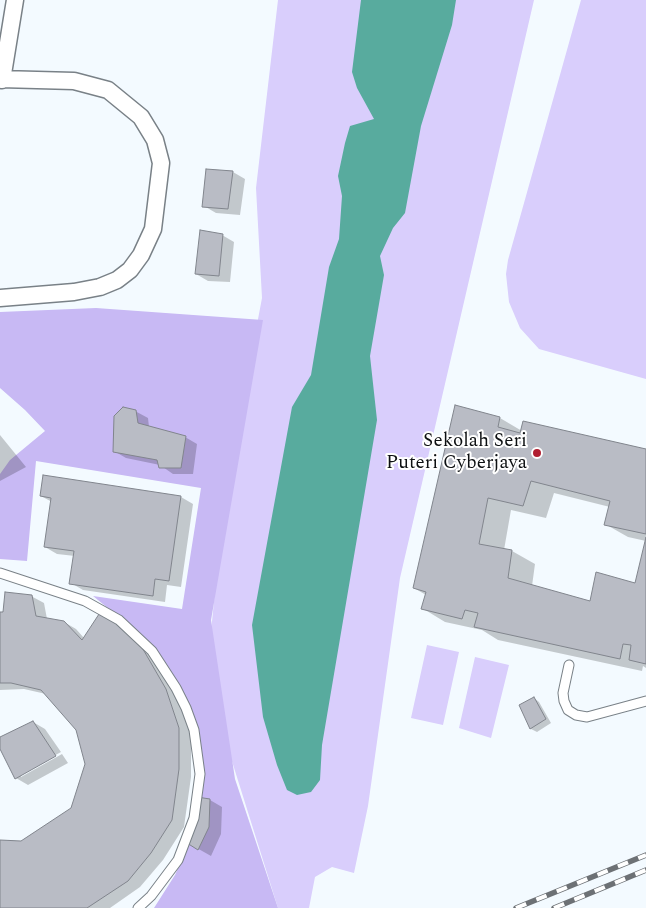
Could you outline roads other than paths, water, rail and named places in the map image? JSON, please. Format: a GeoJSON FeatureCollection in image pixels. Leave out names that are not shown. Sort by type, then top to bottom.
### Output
{"type":"FeatureCollection","features":[{"type":"Feature","properties":{"kind":"street"},"geometry":{"type":"LineString","coordinates":[[0,298],[74,292],[100,287],[117,280],[130,270],[141,255],[153,229],[161,163],[155,140],[141,117],[108,90],[74,81],[1,80],[15,0]]}},
{"type":"Feature","properties":{"kind":"lane"},"geometry":{"type":"LineString","coordinates":[[0,573],[85,601],[119,620],[152,651],[176,688],[186,708],[194,730],[199,766],[198,796],[194,818],[178,860],[156,890],[138,908]]}},
{"type":"Feature","properties":{"kind":"lane"},"geometry":{"type":"LineString","coordinates":[[569,665],[563,692],[564,701],[568,710],[576,715],[587,717],[646,702]]}},
{"type":"Feature","properties":{"kind":"railway"},"geometry":{"type":"LineString","coordinates":[[516,908],[646,855]]}},
{"type":"Feature","properties":{"kind":"railway"},"geometry":{"type":"LineString","coordinates":[[554,908],[646,870]]}},
{"type":"Feature","properties":{"kind":"place","name":"Sekolah Seri Puteri Cyberjaya"},"geometry":{"type":"Point","coordinates":[537,453]}}]}
